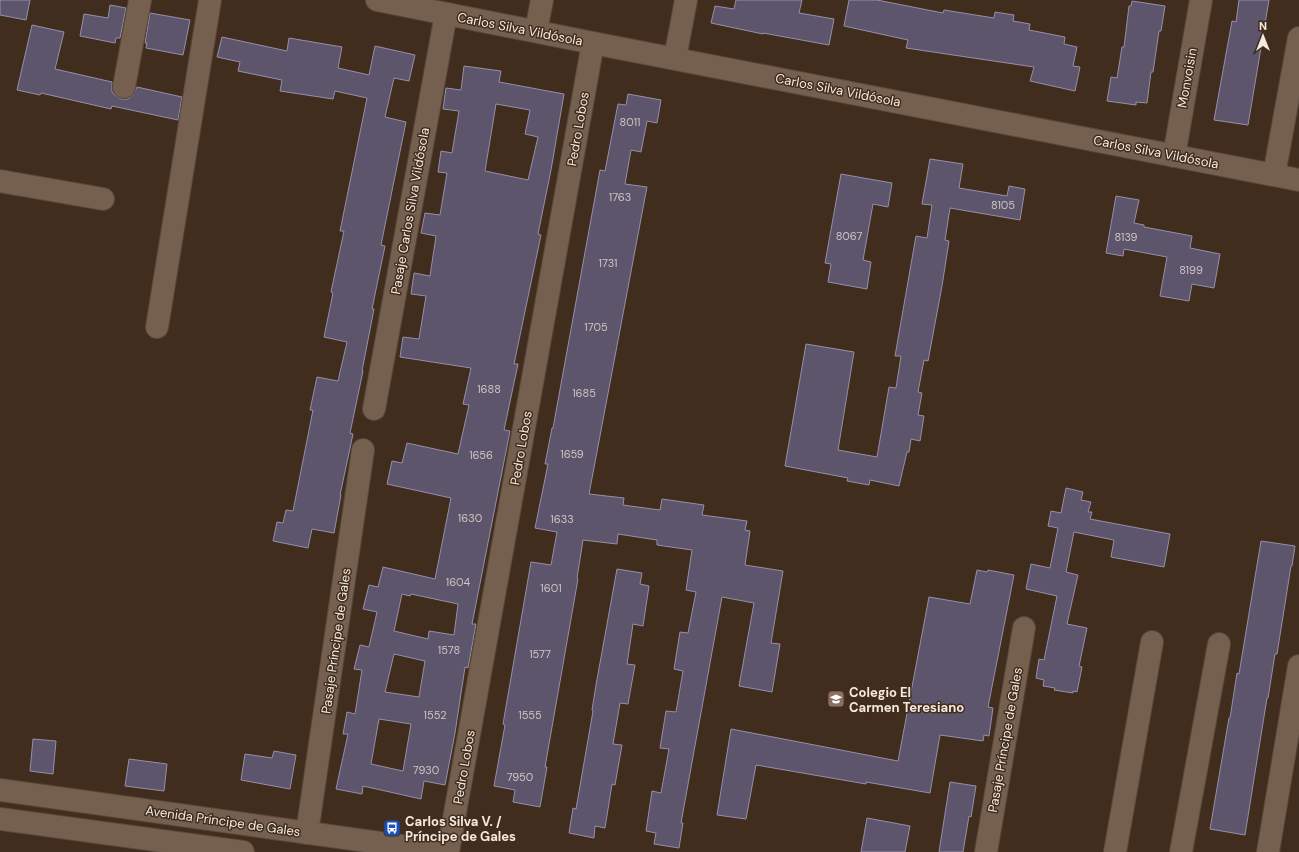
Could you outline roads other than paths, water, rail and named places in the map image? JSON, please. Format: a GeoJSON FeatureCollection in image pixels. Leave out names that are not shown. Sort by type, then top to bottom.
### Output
{"type":"FeatureCollection","features":[{"type":"Feature","properties":{"kind":"street"},"geometry":{"type":"LineString","coordinates":[[124,88],[140,0]]}},
{"type":"Feature","properties":{"kind":"street"},"geometry":{"type":"LineString","coordinates":[[157,327],[210,0]]}},
{"type":"Feature","properties":{"kind":"street","name":"Carlos Silva Vildósola"},"geometry":{"type":"LineString","coordinates":[[377,0],[1299,180]]}},
{"type":"Feature","properties":{"kind":"street"},"geometry":{"type":"LineString","coordinates":[[536,31],[542,0]]}},
{"type":"Feature","properties":{"kind":"street"},"geometry":{"type":"LineString","coordinates":[[675,58],[686,0]]}},
{"type":"Feature","properties":{"kind":"street","name":"Monvoisin"},"geometry":{"type":"LineString","coordinates":[[1174,156],[1201,0]]}},
{"type":"Feature","properties":{"kind":"street","name":"Pasaje Carlos Silva Vildósola"},"geometry":{"type":"LineString","coordinates":[[374,409],[446,14]]}},
{"type":"Feature","properties":{"kind":"street"},"geometry":{"type":"LineString","coordinates":[[1274,175],[1299,38]]}},
{"type":"Feature","properties":{"kind":"street","name":"Pedro Lobos"},"geometry":{"type":"LineString","coordinates":[[447,852],[593,43]]}},
{"type":"Feature","properties":{"kind":"street"},"geometry":{"type":"LineString","coordinates":[[0,181],[103,200]]}},
{"type":"Feature","properties":{"kind":"street","name":"Pasaje Príncipe de Gales"},"geometry":{"type":"LineString","coordinates":[[307,833],[363,450]]}},
{"type":"Feature","properties":{"kind":"street","name":"Pasaje Príncipe de Gales"},"geometry":{"type":"LineString","coordinates":[[986,852],[1024,628]]}},
{"type":"Feature","properties":{"kind":"street"},"geometry":{"type":"LineString","coordinates":[[1115,852],[1152,642]]}},
{"type":"Feature","properties":{"kind":"street"},"geometry":{"type":"LineString","coordinates":[[1181,852],[1219,644]]}},
{"type":"Feature","properties":{"kind":"street"},"geometry":{"type":"LineString","coordinates":[[1268,852],[1299,666]]}},
{"type":"Feature","properties":{"kind":"street","name":"Avenida Príncipe de Gales"},"geometry":{"type":"LineString","coordinates":[[0,790],[447,852]]}},
{"type":"Feature","properties":{"kind":"street"},"geometry":{"type":"LineString","coordinates":[[0,819],[243,852]]}},
{"type":"Feature","properties":{"kind":"place","name":"Colegio El Carmen Teresiano"},"geometry":{"type":"Point","coordinates":[836,699]}},
{"type":"Feature","properties":{"kind":"place","name":"Carlos Silva V. / Príncipe de Gales"},"geometry":{"type":"Point","coordinates":[392,828]}}]}
